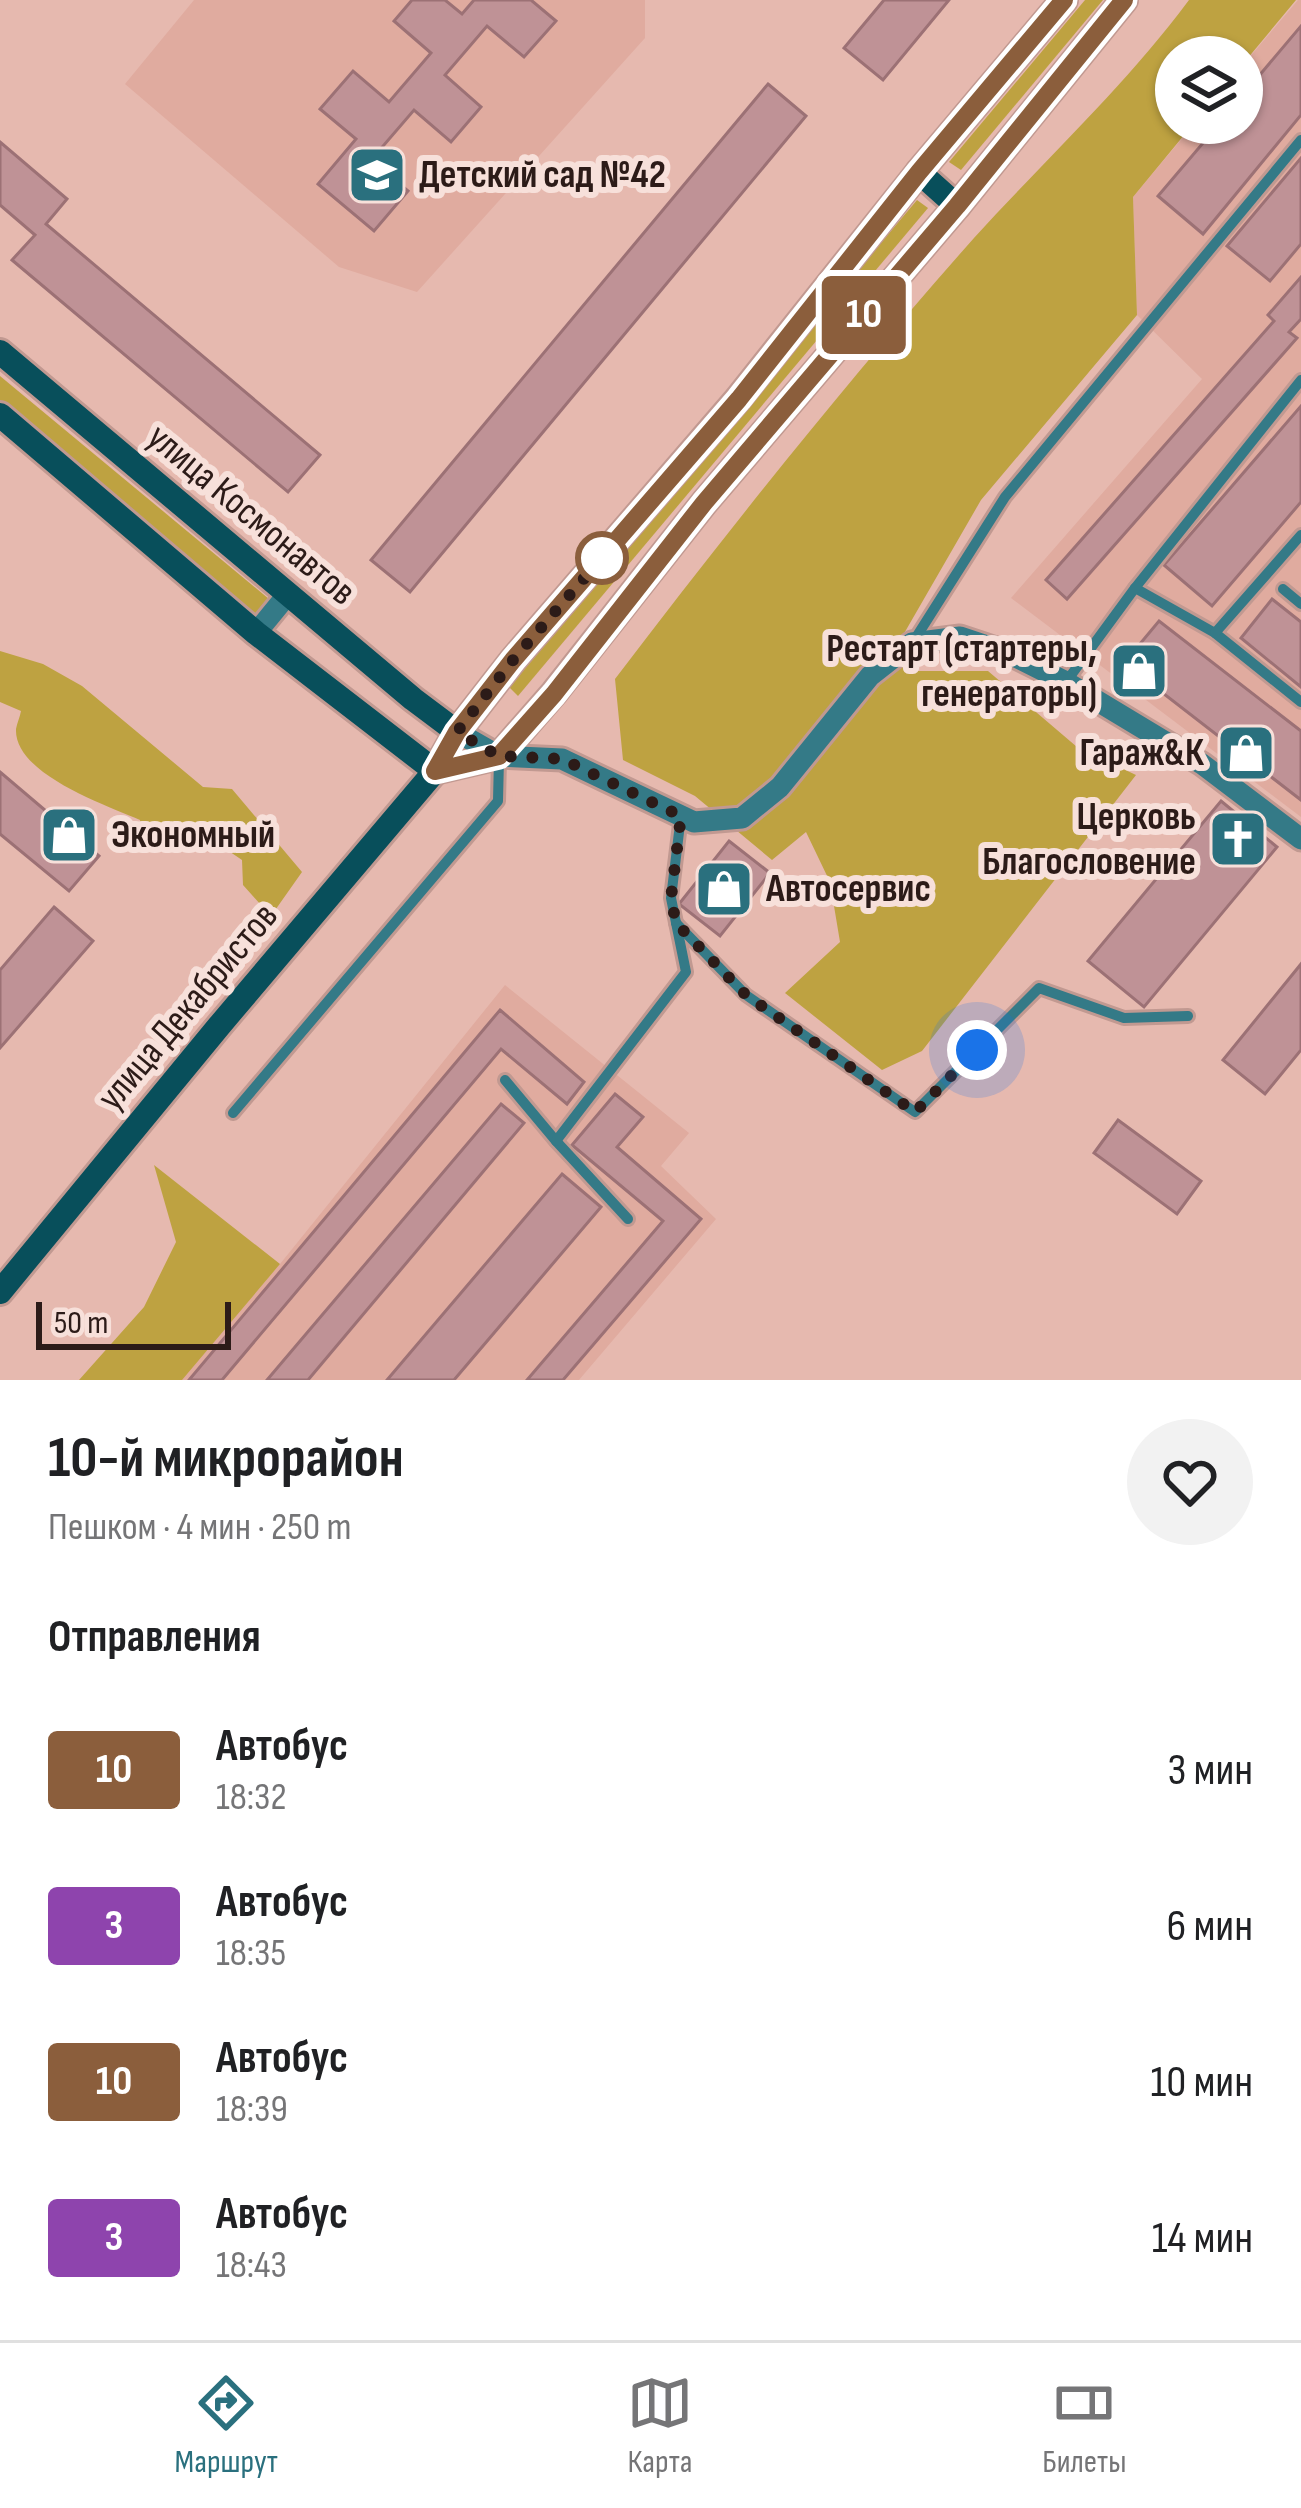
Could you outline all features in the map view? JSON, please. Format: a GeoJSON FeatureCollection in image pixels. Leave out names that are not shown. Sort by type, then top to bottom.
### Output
{"type":"FeatureCollection","features":[{"type":"Feature","properties":{"kind":"street","name":"улица Декабристов"},"geometry":{"type":"LineString","coordinates":[[0,1292],[435,771],[457,732],[513,660],[739,399],[919,172],[1064,0]]}},
{"type":"Feature","properties":{"kind":"street"},"geometry":{"type":"LineString","coordinates":[[499,756],[1124,0]]}},
{"type":"Feature","properties":{"kind":"street"},"geometry":{"type":"LineString","coordinates":[[919,172],[957,206]]}},
{"type":"Feature","properties":{"kind":"street","name":"улица Космонавтов"},"geometry":{"type":"LineString","coordinates":[[0,352],[457,732]]}},
{"type":"Feature","properties":{"kind":"street"},"geometry":{"type":"LineString","coordinates":[[0,415],[256,632],[435,771],[499,756],[562,759],[694,823],[742,818],[781,787],[870,676],[912,643],[960,637],[1008,653],[1066,682],[1202,764],[1301,839]]}},
{"type":"Feature","properties":{"kind":"street"},"geometry":{"type":"LineString","coordinates":[[256,632],[288,594]]}},
{"type":"Feature","properties":{"kind":"street"},"geometry":{"type":"LineString","coordinates":[[457,732],[499,756]]}},
{"type":"Feature","properties":{"kind":"lane"},"geometry":{"type":"LineString","coordinates":[[912,643],[1005,497],[1301,140]]}},
{"type":"Feature","properties":{"kind":"lane"},"geometry":{"type":"LineString","coordinates":[[1066,682],[1301,380]]}},
{"type":"Feature","properties":{"kind":"lane"},"geometry":{"type":"LineString","coordinates":[[1215,633],[1301,535]]}},
{"type":"Feature","properties":{"kind":"lane"},"geometry":{"type":"LineString","coordinates":[[1135,588],[1215,633],[1301,702]]}},
{"type":"Feature","properties":{"kind":"lane"},"geometry":{"type":"LineString","coordinates":[[1283,589],[1301,604]]}},
{"type":"Feature","properties":{"kind":"lane"},"geometry":{"type":"LineString","coordinates":[[233,1114],[498,801],[499,756]]}},
{"type":"Feature","properties":{"kind":"lane"},"geometry":{"type":"LineString","coordinates":[[556,1141],[686,972],[671,898],[681,816]]}},
{"type":"Feature","properties":{"kind":"lane"},"geometry":{"type":"LineString","coordinates":[[676,923],[746,995],[915,1112],[1039,988],[1124,1018],[1188,1016]]}},
{"type":"Feature","properties":{"kind":"lane"},"geometry":{"type":"LineString","coordinates":[[505,1080],[628,1219]]}},
{"type":"Feature","properties":{"kind":"shaded area","name":"Детский сад №42"},"geometry":{"type":"Polygon","coordinates":[[[194,0],[645,0],[645,38],[417,292],[339,267],[125,84],[194,0]]]}},
{"type":"Feature","properties":{"kind":"shaded area"},"geometry":{"type":"Polygon","coordinates":[[[1085,0],[1103,0],[961,170],[949,162],[1085,0]]]}},
{"type":"Feature","properties":{"kind":"shaded area"},"geometry":{"type":"Polygon","coordinates":[[[1189,0],[1296,0],[1263,40],[1263,36],[1160,36],[1189,0]]]}},
{"type":"Feature","properties":{"kind":"shaded area"},"geometry":{"type":"Polygon","coordinates":[[[1301,0],[1301,817],[1011,598],[1202,379],[1137,315],[1133,197],[1177,144],[1263,144],[1263,41],[1301,0]]]}},
{"type":"Feature","properties":{"kind":"shaded area"},"geometry":{"type":"Polygon","coordinates":[[[1155,42],[1155,144],[1177,144],[1133,197],[1137,315],[981,500],[902,637],[917,671],[988,671],[1077,747],[1136,775],[922,1051],[882,1070],[785,993],[840,942],[830,882],[806,832],[772,860],[695,796],[623,760],[615,679],[881,346],[974,238],[1155,42]]]}},
{"type":"Feature","properties":{"kind":"shaded area"},"geometry":{"type":"Polygon","coordinates":[[[917,200],[928,208],[518,696],[508,686],[917,200]]]}},
{"type":"Feature","properties":{"kind":"shaded area"},"geometry":{"type":"Polygon","coordinates":[[[0,376],[269,599],[254,616],[0,400],[0,376]]]}},
{"type":"Feature","properties":{"kind":"shaded area"},"geometry":{"type":"Polygon","coordinates":[[[0,651],[43,664],[82,686],[203,787],[232,789],[302,872],[271,916],[243,885],[242,860],[211,839],[143,843],[140,820],[64,786],[30,760],[19,745],[16,729],[21,711],[0,702],[0,651]]]}},
{"type":"Feature","properties":{"kind":"shaded area"},"geometry":{"type":"Polygon","coordinates":[[[505,985],[689,1133],[661,1166],[716,1219],[579,1380],[181,1380],[280,1264],[505,985]]]}},
{"type":"Feature","properties":{"kind":"shaded area"},"geometry":{"type":"Polygon","coordinates":[[[154,1165],[280,1264],[182,1380],[79,1380],[144,1307],[176,1242],[154,1165]]]}},
{"type":"Feature","properties":{"kind":"building"},"geometry":{"type":"Polygon","coordinates":[[[412,0],[445,0],[462,14],[474,0],[531,0],[556,21],[524,57],[487,26],[445,75],[481,107],[451,142],[414,110],[371,160],[408,191],[374,231],[318,184],[356,139],[320,109],[353,71],[389,102],[431,53],[394,21],[412,0]]]}},
{"type":"Feature","properties":{"kind":"building"},"geometry":{"type":"Polygon","coordinates":[[[884,0],[949,0],[883,80],[844,48],[884,0]]]}},
{"type":"Feature","properties":{"kind":"building"},"geometry":{"type":"Polygon","coordinates":[[[1301,26],[1301,115],[1203,234],[1158,196],[1202,144],[1263,144],[1263,71],[1301,26]]]}},
{"type":"Feature","properties":{"kind":"building"},"geometry":{"type":"Polygon","coordinates":[[[768,84],[806,116],[410,592],[371,560],[768,84]]]}},
{"type":"Feature","properties":{"kind":"building"},"geometry":{"type":"Polygon","coordinates":[[[0,142],[67,199],[46,224],[320,455],[288,492],[12,260],[35,235],[0,205],[0,142]]]}},
{"type":"Feature","properties":{"kind":"building"},"geometry":{"type":"Polygon","coordinates":[[[1301,158],[1301,244],[1270,281],[1227,246],[1301,158]]]}},
{"type":"Feature","properties":{"kind":"building"},"geometry":{"type":"Polygon","coordinates":[[[1301,277],[1301,319],[1289,332],[1297,338],[1067,599],[1046,580],[1274,321],[1268,315],[1301,277]]]}},
{"type":"Feature","properties":{"kind":"building"},"geometry":{"type":"Polygon","coordinates":[[[1301,406],[1301,502],[1212,606],[1164,565],[1301,406]]]}},
{"type":"Feature","properties":{"kind":"building"},"geometry":{"type":"Polygon","coordinates":[[[1272,599],[1301,622],[1301,687],[1241,638],[1272,599]]]}},
{"type":"Feature","properties":{"kind":"building"},"geometry":{"type":"Polygon","coordinates":[[[1159,621],[1301,731],[1301,800],[1124,663],[1159,621]]]}},
{"type":"Feature","properties":{"kind":"building"},"geometry":{"type":"Polygon","coordinates":[[[0,772],[99,856],[69,891],[0,834],[0,772]]]}},
{"type":"Feature","properties":{"kind":"building"},"geometry":{"type":"Polygon","coordinates":[[[1221,801],[1277,847],[1144,1007],[1088,961],[1221,801]]]}},
{"type":"Feature","properties":{"kind":"building","name":"Автосервис"},"geometry":{"type":"Polygon","coordinates":[[[729,841],[770,873],[720,936],[679,904],[729,841]]]}},
{"type":"Feature","properties":{"kind":"building"},"geometry":{"type":"Polygon","coordinates":[[[54,907],[93,941],[0,1048],[0,970],[54,907]]]}},
{"type":"Feature","properties":{"kind":"building"},"geometry":{"type":"Polygon","coordinates":[[[1301,964],[1301,1050],[1265,1094],[1223,1060],[1301,964]]]}},
{"type":"Feature","properties":{"kind":"building"},"geometry":{"type":"Polygon","coordinates":[[[500,1010],[584,1082],[567,1104],[501,1049],[222,1380],[189,1380],[500,1010]]]}},
{"type":"Feature","properties":{"kind":"building"},"geometry":{"type":"Polygon","coordinates":[[[615,1094],[643,1117],[617,1147],[701,1219],[563,1380],[527,1380],[663,1221],[572,1145],[615,1094]]]}},
{"type":"Feature","properties":{"kind":"building"},"geometry":{"type":"Polygon","coordinates":[[[501,1104],[524,1123],[308,1380],[267,1380],[501,1104]]]}},
{"type":"Feature","properties":{"kind":"building"},"geometry":{"type":"Polygon","coordinates":[[[1118,1120],[1201,1181],[1177,1214],[1094,1153],[1118,1120]]]}},
{"type":"Feature","properties":{"kind":"building"},"geometry":{"type":"Polygon","coordinates":[[[562,1174],[601,1207],[454,1380],[387,1380],[562,1174]]]}},
{"type":"Feature","properties":{"kind":"bus line","name":"10"},"geometry":{"type":"LineString","coordinates":[[1064,0],[919,172],[739,399],[513,660],[457,732],[435,771],[499,756],[1124,0]]}},
{"type":"Feature","properties":{"kind":"place","name":"Детский сад №42"},"geometry":{"type":"Point","coordinates":[377,175]}},
{"type":"Feature","properties":{"kind":"place","name":"Рестарт (стартеры, генераторы)"},"geometry":{"type":"Point","coordinates":[1139,671]}},
{"type":"Feature","properties":{"kind":"place","name":"Гараж&К"},"geometry":{"type":"Point","coordinates":[1246,753]}},
{"type":"Feature","properties":{"kind":"place","name":"Экономный"},"geometry":{"type":"Point","coordinates":[69,835]}},
{"type":"Feature","properties":{"kind":"place","name":"Церковь Благословение"},"geometry":{"type":"Point","coordinates":[1238,839]}},
{"type":"Feature","properties":{"kind":"place","name":"Автосервис"},"geometry":{"type":"Point","coordinates":[724,889]}},
{"type":"Feature","properties":{"kind":"route"},"geometry":{"type":"LineString","coordinates":[[602,558],[607,552],[513,660],[457,732],[499,756],[562,759],[681,816],[671,898],[676,923],[746,995],[915,1112],[977,1050]]}}]}
